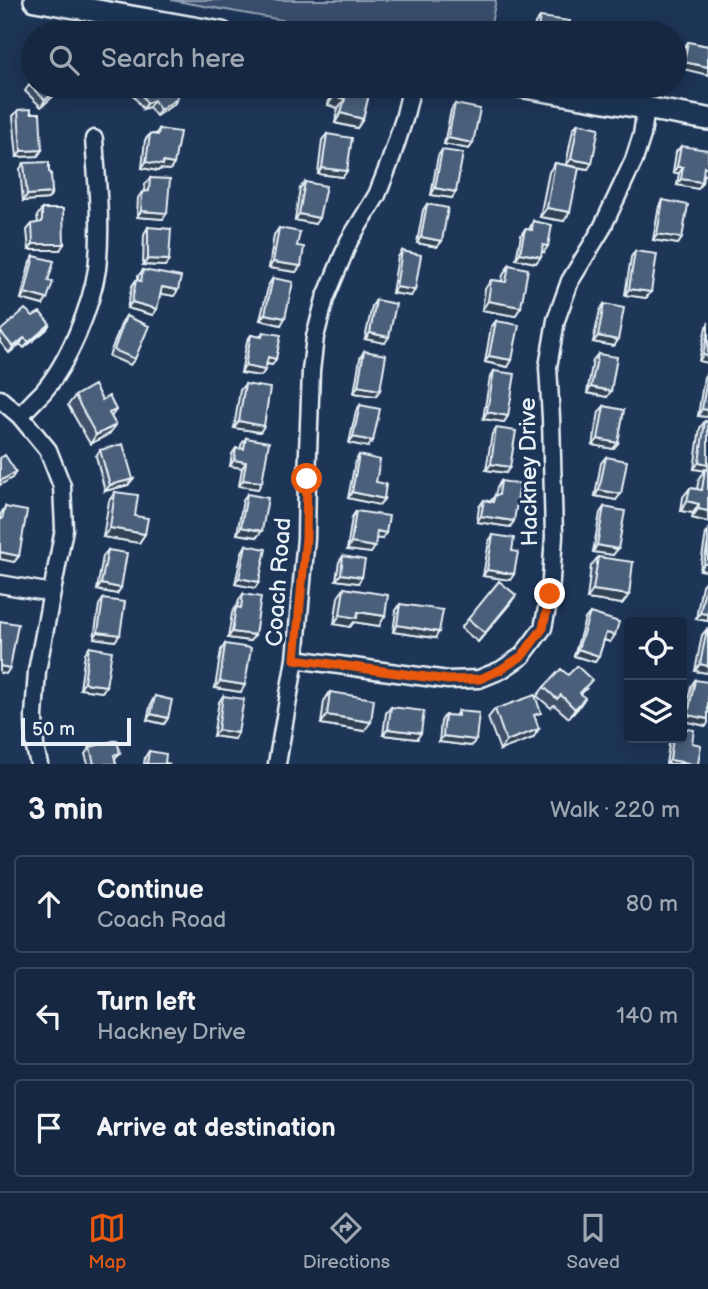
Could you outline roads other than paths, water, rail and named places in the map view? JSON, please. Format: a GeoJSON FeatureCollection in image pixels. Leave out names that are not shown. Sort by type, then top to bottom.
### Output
{"type":"FeatureCollection","features":[{"type":"Feature","properties":{"kind":"street"},"geometry":{"type":"LineString","coordinates":[[35,0],[83,4],[164,21]]}},
{"type":"Feature","properties":{"kind":"street","name":"Coach Road"},"geometry":{"type":"LineString","coordinates":[[277,764],[295,659],[306,538],[311,371],[315,337],[325,299],[349,241],[377,195],[390,162],[409,98]]}},
{"type":"Feature","properties":{"kind":"street"},"geometry":{"type":"LineString","coordinates":[[588,98],[708,119]]}},
{"type":"Feature","properties":{"kind":"street","name":"Hackney Drive"},"geometry":{"type":"LineString","coordinates":[[295,659],[448,680],[480,679],[522,656],[543,628],[550,594],[554,536],[548,367],[556,320],[570,281],[601,230],[634,160],[642,135],[646,108]]}},
{"type":"Feature","properties":{"kind":"street"},"geometry":{"type":"LineString","coordinates":[[20,415],[44,391],[65,359],[84,317],[97,257],[99,215],[94,139]]}},
{"type":"Feature","properties":{"kind":"street"},"geometry":{"type":"LineString","coordinates":[[0,399],[20,415],[48,450],[62,486],[64,529],[37,671],[34,716],[38,764]]}},
{"type":"Feature","properties":{"kind":"street"},"geometry":{"type":"LineString","coordinates":[[0,584],[52,593]]}}]}
